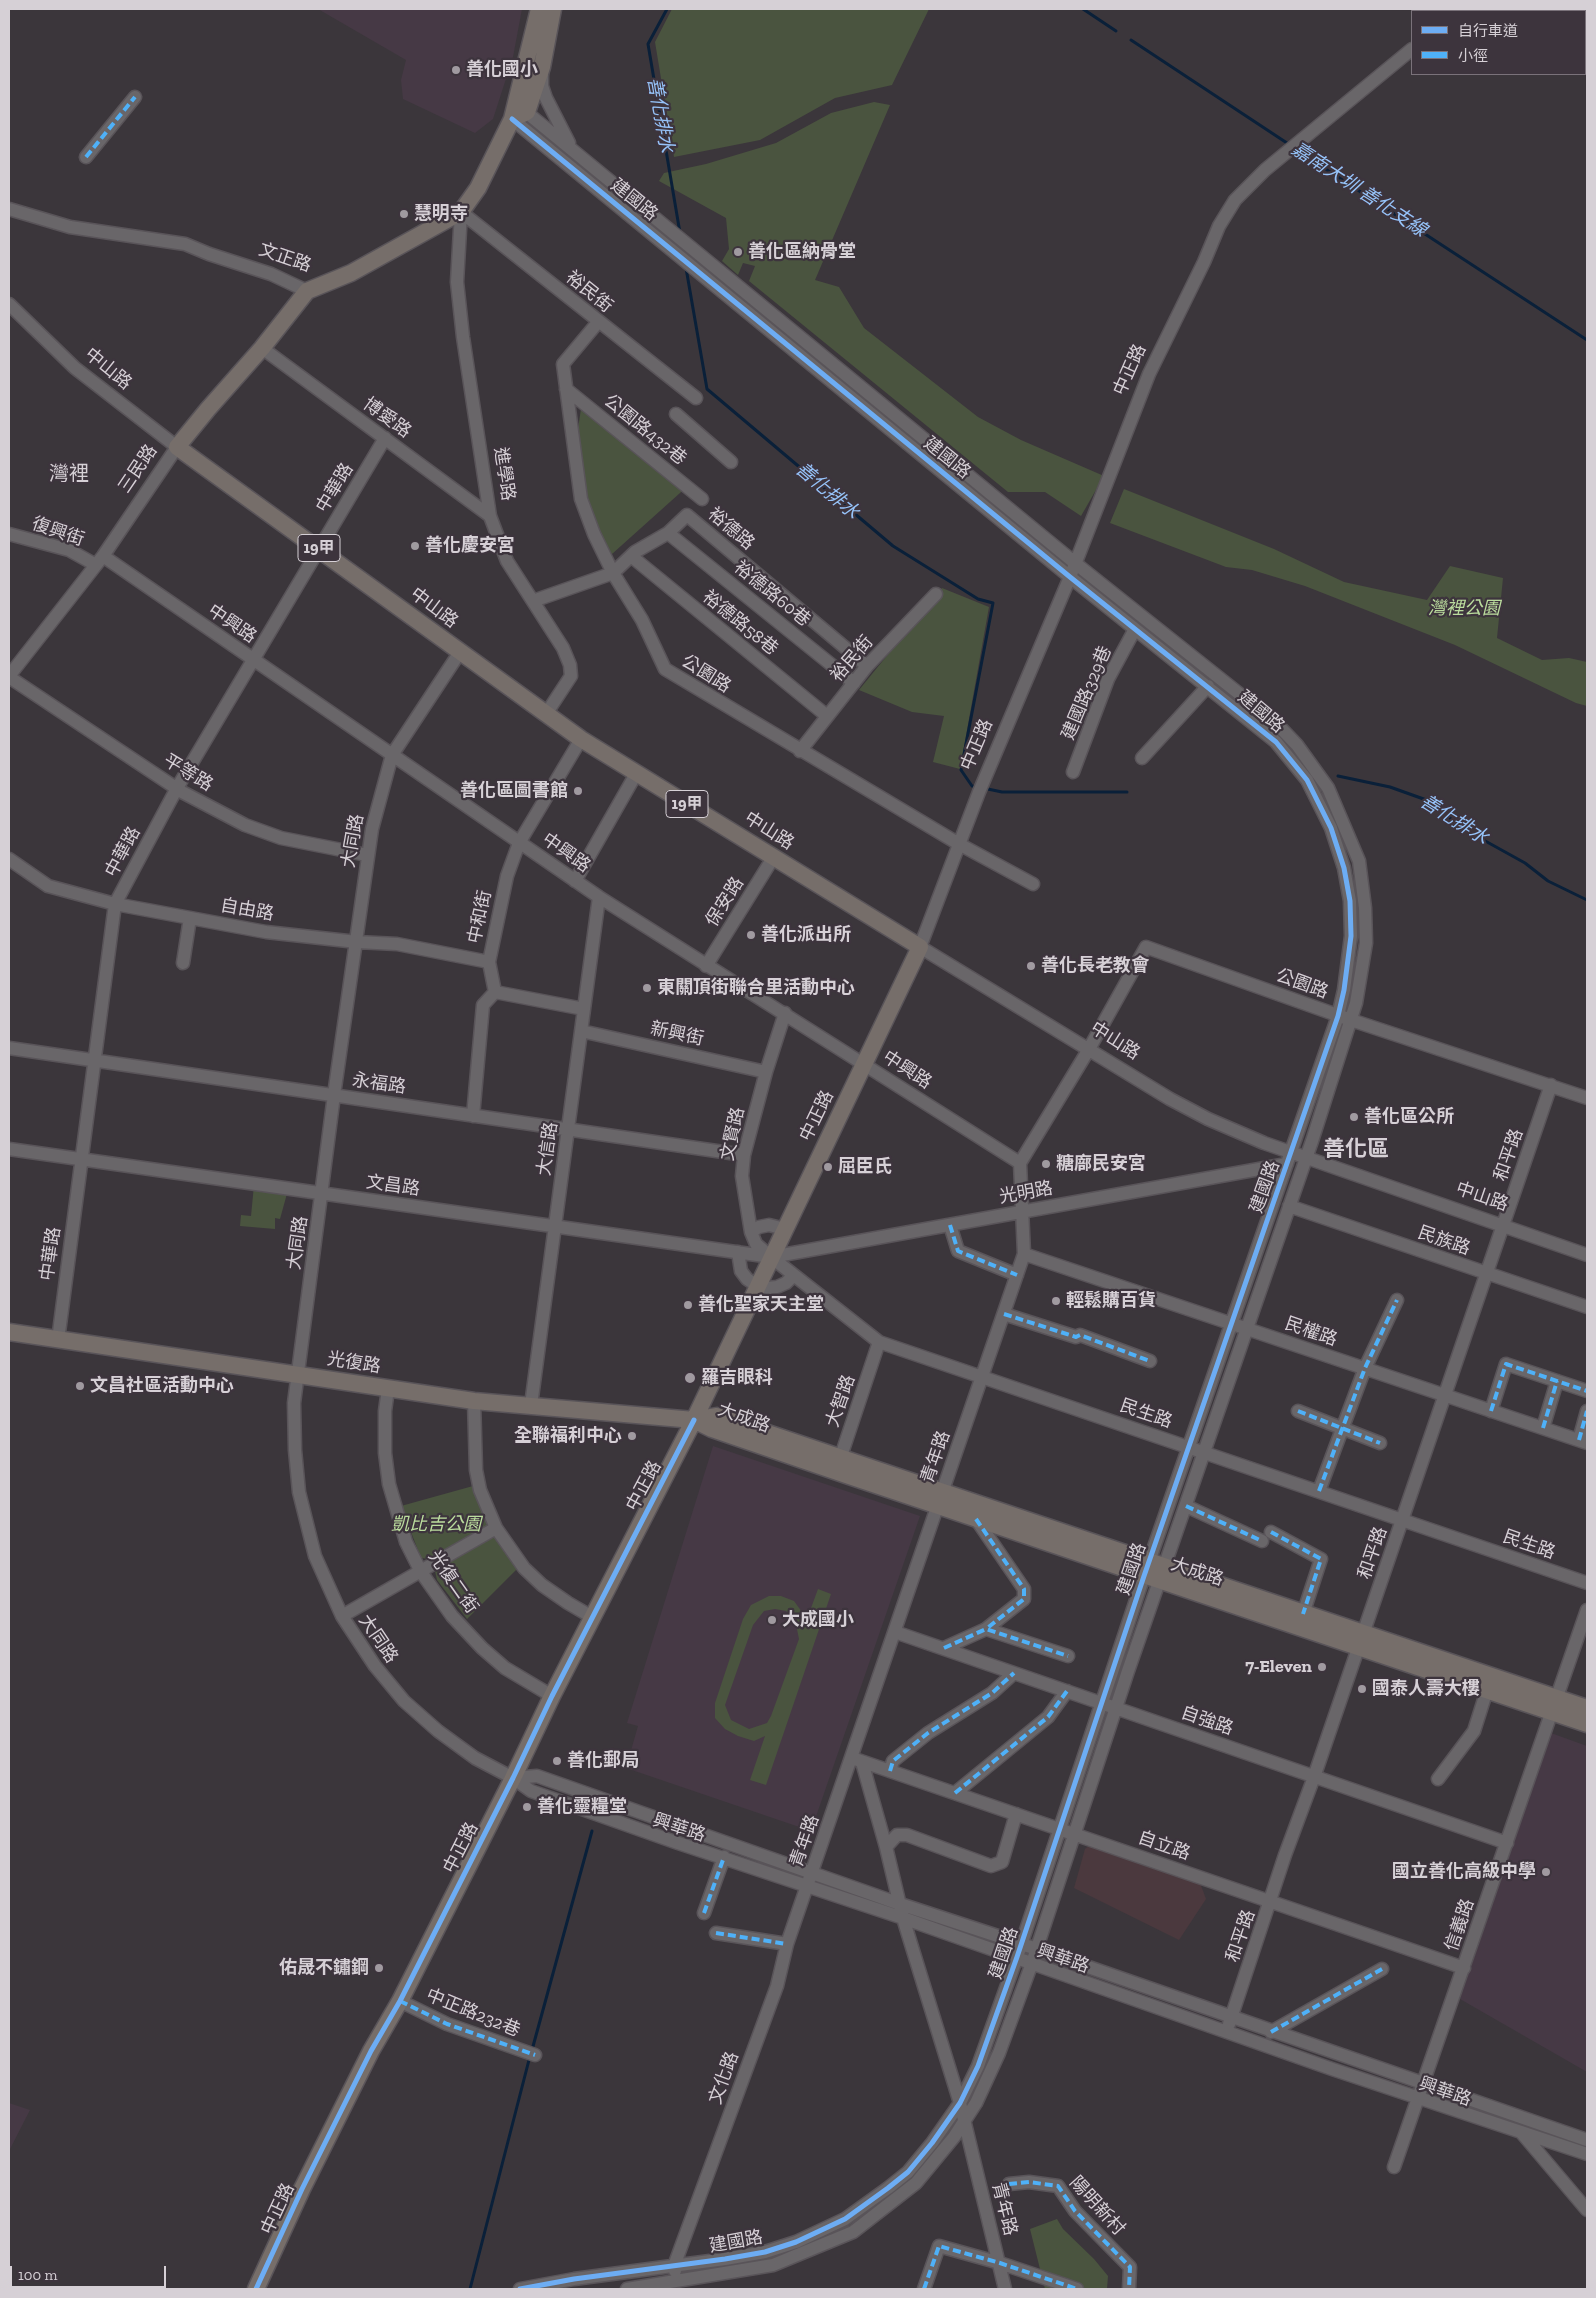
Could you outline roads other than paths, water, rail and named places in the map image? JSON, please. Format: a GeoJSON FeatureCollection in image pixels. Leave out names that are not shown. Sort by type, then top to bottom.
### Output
{"type":"FeatureCollection","features":[{"type":"Feature","properties":{"kind":"main road"},"geometry":{"type":"LineString","coordinates":[[518,111],[539,9]]}},
{"type":"Feature","properties":{"kind":"main road"},"geometry":{"type":"LineString","coordinates":[[518,111],[542,67],[553,9]]}},
{"type":"Feature","properties":{"kind":"main road","name":"文正路"},"geometry":{"type":"LineString","coordinates":[[307,290],[351,273],[462,212],[478,188],[518,111]]}},
{"type":"Feature","properties":{"kind":"main road","name":"三民路"},"geometry":{"type":"LineString","coordinates":[[177,448],[208,409],[262,348],[307,290]]}},
{"type":"Feature","properties":{"kind":"main road","name":"中山路"},"geometry":{"type":"LineString","coordinates":[[177,448],[319,548],[582,739],[636,774],[920,947]]}},
{"type":"Feature","properties":{"kind":"main road","name":"中正路"},"geometry":{"type":"LineString","coordinates":[[256,2289],[302,2189],[371,2050],[400,2001],[552,1696],[694,1420],[920,947]]}},
{"type":"Feature","properties":{"kind":"main road","name":"光復路"},"geometry":{"type":"LineString","coordinates":[[9,1332],[474,1401],[694,1420]]}},
{"type":"Feature","properties":{"kind":"main road","name":"大成路"},"geometry":{"type":"LineString","coordinates":[[694,1420],[712,1429],[838,1464],[1154,1572],[1555,1705],[1587,1724]]}},
{"type":"Feature","properties":{"kind":"main road","name":"大成路"},"geometry":{"type":"LineString","coordinates":[[940,1499],[976,1518],[1154,1572],[1303,1614],[1361,1640],[1487,1690],[1555,1705],[1587,1708]]}},
{"type":"Feature","properties":{"kind":"street","name":"中正路"},"geometry":{"type":"LineString","coordinates":[[920,947],[981,787],[1070,577],[1149,374],[1204,262],[1219,226],[1235,200],[1286,152],[1411,50]]}},
{"type":"Feature","properties":{"kind":"street"},"geometry":{"type":"LineString","coordinates":[[542,67],[542,86],[546,98],[572,149]]}},
{"type":"Feature","properties":{"kind":"street"},"geometry":{"type":"LineString","coordinates":[[86,157],[135,97]]}},
{"type":"Feature","properties":{"kind":"street","name":"建國路"},"geometry":{"type":"LineString","coordinates":[[518,111],[572,149],[1075,563],[1276,723],[1314,766],[1322,778],[1359,861],[1366,943],[1356,1003],[1351,1020],[1306,1158],[1186,1506],[1154,1572],[1102,1703],[1022,1944],[981,2058],[960,2103],[932,2143],[908,2172],[869,2204],[845,2219],[796,2242],[764,2252],[674,2266],[574,2278],[520,2289]]}},
{"type":"Feature","properties":{"kind":"street","name":"建國路"},"geometry":{"type":"LineString","coordinates":[[518,111],[680,256],[1070,577],[1266,732],[1306,780],[1336,843],[1344,868],[1350,901],[1349,957],[1338,1016],[1188,1447],[1116,1708],[1032,1963],[996,2061],[964,2122],[933,2164],[916,2182],[854,2232],[773,2265],[627,2289]]}},
{"type":"Feature","properties":{"kind":"street","name":"文正路"},"geometry":{"type":"LineString","coordinates":[[9,209],[70,227],[186,244],[209,254],[271,274],[307,290]]}},
{"type":"Feature","properties":{"kind":"street","name":"裕民街"},"geometry":{"type":"LineString","coordinates":[[462,212],[696,398]]}},
{"type":"Feature","properties":{"kind":"street","name":"進學路"},"geometry":{"type":"LineString","coordinates":[[462,212],[457,282],[463,337],[490,516],[507,561],[570,664],[571,676],[546,714]]}},
{"type":"Feature","properties":{"kind":"street","name":"中山路"},"geometry":{"type":"LineString","coordinates":[[9,304],[90,381],[177,448]]}},
{"type":"Feature","properties":{"kind":"street","name":"公園路"},"geometry":{"type":"LineString","coordinates":[[599,322],[563,364],[580,499],[594,534],[614,574],[642,620],[665,669],[959,844],[1033,884]]}},
{"type":"Feature","properties":{"kind":"street","name":"博愛路"},"geometry":{"type":"LineString","coordinates":[[262,348],[490,516]]}},
{"type":"Feature","properties":{"kind":"street","name":"公園路432巷"},"geometry":{"type":"LineString","coordinates":[[566,389],[702,499]]}},
{"type":"Feature","properties":{"kind":"street"},"geometry":{"type":"LineString","coordinates":[[676,414],[731,462]]}},
{"type":"Feature","properties":{"kind":"street","name":"中華路"},"geometry":{"type":"LineString","coordinates":[[58,1340],[115,904],[177,788],[385,438]]}},
{"type":"Feature","properties":{"kind":"street","name":"三民路"},"geometry":{"type":"LineString","coordinates":[[9,677],[100,560],[177,448]]}},
{"type":"Feature","properties":{"kind":"street","name":"裕德路"},"geometry":{"type":"LineString","coordinates":[[533,601],[614,574],[631,556],[668,533],[687,515],[867,666]]}},
{"type":"Feature","properties":{"kind":"street","name":"裕德路60巷"},"geometry":{"type":"LineString","coordinates":[[668,533],[854,683]]}},
{"type":"Feature","properties":{"kind":"street","name":"復興街"},"geometry":{"type":"LineString","coordinates":[[9,534],[100,560]]}},
{"type":"Feature","properties":{"kind":"street","name":"裕德路58巷"},"geometry":{"type":"LineString","coordinates":[[631,556],[827,716]]}},
{"type":"Feature","properties":{"kind":"street","name":"中興路"},"geometry":{"type":"LineString","coordinates":[[100,560],[253,659],[599,897],[1020,1163]]}},
{"type":"Feature","properties":{"kind":"street","name":"裕民街"},"geometry":{"type":"LineString","coordinates":[[800,751],[867,666],[936,594]]}},
{"type":"Feature","properties":{"kind":"street","name":"建國路329巷"},"geometry":{"type":"LineString","coordinates":[[1074,772],[1108,679],[1135,629]]}},
{"type":"Feature","properties":{"kind":"street","name":"大同路"},"geometry":{"type":"LineString","coordinates":[[460,652],[392,754],[381,791],[368,855],[334,1095],[297,1375],[294,1403],[294,1432],[301,1502],[318,1567],[342,1616],[380,1673],[413,1710],[462,1750],[512,1778]]}},
{"type":"Feature","properties":{"kind":"street","name":"平等路"},"geometry":{"type":"LineString","coordinates":[[9,677],[177,788],[245,825],[296,842],[368,855]]}},
{"type":"Feature","properties":{"kind":"street"},"geometry":{"type":"LineString","coordinates":[[1142,758],[1208,686]]}},
{"type":"Feature","properties":{"kind":"street","name":"中和街"},"geometry":{"type":"LineString","coordinates":[[495,992],[489,962],[507,876],[519,842],[582,739]]}},
{"type":"Feature","properties":{"kind":"street"},"geometry":{"type":"LineString","coordinates":[[575,881],[636,774]]}},
{"type":"Feature","properties":{"kind":"street","name":"保安路"},"geometry":{"type":"LineString","coordinates":[[706,966],[773,858]]}},
{"type":"Feature","properties":{"kind":"street","name":"自由路"},"geometry":{"type":"LineString","coordinates":[[9,859],[48,886],[115,904],[266,932],[357,942],[397,944],[489,962]]}},
{"type":"Feature","properties":{"kind":"street","name":"大信路"},"geometry":{"type":"LineString","coordinates":[[531,1405],[599,897]]}},
{"type":"Feature","properties":{"kind":"street"},"geometry":{"type":"LineString","coordinates":[[183,963],[190,918]]}},
{"type":"Feature","properties":{"kind":"street","name":"中山路"},"geometry":{"type":"LineString","coordinates":[[920,947],[1188,1109],[1289,1158],[1306,1158],[1587,1255]]}},
{"type":"Feature","properties":{"kind":"street","name":"公園路"},"geometry":{"type":"LineString","coordinates":[[1089,1048],[1146,947],[1338,1016],[1587,1098]]}},
{"type":"Feature","properties":{"kind":"street"},"geometry":{"type":"LineString","coordinates":[[473,1116],[483,1005],[495,992],[584,1009]]}},
{"type":"Feature","properties":{"kind":"street","name":"文賢路"},"geometry":{"type":"LineString","coordinates":[[771,1257],[756,1244],[750,1232],[742,1176],[744,1155],[766,1072],[785,1013]]}},
{"type":"Feature","properties":{"kind":"street","name":"新興街"},"geometry":{"type":"LineString","coordinates":[[581,1031],[766,1072]]}},
{"type":"Feature","properties":{"kind":"street","name":"永福路"},"geometry":{"type":"LineString","coordinates":[[9,1048],[744,1155]]}},
{"type":"Feature","properties":{"kind":"street"},"geometry":{"type":"LineString","coordinates":[[1020,1163],[1089,1048]]}},
{"type":"Feature","properties":{"kind":"street","name":"和平路"},"geometry":{"type":"LineString","coordinates":[[1227,2031],[1551,1085]]}},
{"type":"Feature","properties":{"kind":"street","name":"文昌路"},"geometry":{"type":"LineString","coordinates":[[9,1149],[771,1257]]}},
{"type":"Feature","properties":{"kind":"street","name":"光明路"},"geometry":{"type":"LineString","coordinates":[[771,1257],[1023,1212],[1289,1158]]}},
{"type":"Feature","properties":{"kind":"street","name":"青年路"},"geometry":{"type":"LineString","coordinates":[[810,1879],[857,1760],[895,1632],[1024,1254],[1020,1163]]}},
{"type":"Feature","properties":{"kind":"street","name":"民族路"},"geometry":{"type":"LineString","coordinates":[[1289,1206],[1587,1307]]}},
{"type":"Feature","properties":{"kind":"street"},"geometry":{"type":"LineString","coordinates":[[750,1232],[759,1227],[769,1225],[785,1230]]}},
{"type":"Feature","properties":{"kind":"street"},"geometry":{"type":"LineString","coordinates":[[950,1225],[958,1251],[1017,1275]]}},
{"type":"Feature","properties":{"kind":"street"},"geometry":{"type":"LineString","coordinates":[[738,1252],[739,1266],[744,1275],[758,1286],[777,1287],[786,1283],[794,1275]]}},
{"type":"Feature","properties":{"kind":"street","name":"民權路"},"geometry":{"type":"LineString","coordinates":[[1024,1254],[1583,1441]]}},
{"type":"Feature","properties":{"kind":"street","name":"民生路"},"geometry":{"type":"LineString","coordinates":[[771,1257],[879,1342],[1587,1583]]}},
{"type":"Feature","properties":{"kind":"street"},"geometry":{"type":"LineString","coordinates":[[1319,1492],[1365,1368],[1397,1300]]}},
{"type":"Feature","properties":{"kind":"street"},"geometry":{"type":"LineString","coordinates":[[1004,1314],[1076,1337],[1080,1335],[1150,1361]]}},
{"type":"Feature","properties":{"kind":"street","name":"大智路"},"geometry":{"type":"LineString","coordinates":[[838,1464],[879,1342]]}},
{"type":"Feature","properties":{"kind":"street"},"geometry":{"type":"LineString","coordinates":[[1491,1411],[1506,1364],[1587,1392]]}},
{"type":"Feature","properties":{"kind":"street"},"geometry":{"type":"LineString","coordinates":[[1543,1428],[1557,1382]]}},
{"type":"Feature","properties":{"kind":"street","name":"光復二街"},"geometry":{"type":"LineString","coordinates":[[388,1389],[385,1411],[385,1453],[389,1484],[406,1542],[421,1572],[449,1612],[482,1648],[505,1668],[552,1696]]}},
{"type":"Feature","properties":{"kind":"street"},"geometry":{"type":"LineString","coordinates":[[474,1401],[476,1470],[480,1490],[496,1528],[524,1568],[542,1585],[592,1617]]}},
{"type":"Feature","properties":{"kind":"street"},"geometry":{"type":"LineString","coordinates":[[1298,1411],[1380,1442]]}},
{"type":"Feature","properties":{"kind":"street"},"geometry":{"type":"LineString","coordinates":[[1583,1441],[1587,1411]]}},
{"type":"Feature","properties":{"kind":"street"},"geometry":{"type":"LineString","coordinates":[[1186,1506],[1321,1559],[1303,1614]]}},
{"type":"Feature","properties":{"kind":"street"},"geometry":{"type":"LineString","coordinates":[[944,1648],[986,1629],[1024,1599],[1024,1589],[976,1518]]}},
{"type":"Feature","properties":{"kind":"street"},"geometry":{"type":"LineString","coordinates":[[342,1616],[496,1528]]}},
{"type":"Feature","properties":{"kind":"street","name":"信義路"},"geometry":{"type":"LineString","coordinates":[[1394,2167],[1587,1610]]}},
{"type":"Feature","properties":{"kind":"street"},"geometry":{"type":"LineString","coordinates":[[986,1629],[1068,1656]]}},
{"type":"Feature","properties":{"kind":"street","name":"自強路"},"geometry":{"type":"LineString","coordinates":[[895,1632],[1507,1843]]}},
{"type":"Feature","properties":{"kind":"street"},"geometry":{"type":"LineString","coordinates":[[890,1771],[893,1760],[928,1733],[992,1693],[1014,1673]]}},
{"type":"Feature","properties":{"kind":"street"},"geometry":{"type":"LineString","coordinates":[[1438,1779],[1474,1731],[1487,1690]]}},
{"type":"Feature","properties":{"kind":"street"},"geometry":{"type":"LineString","coordinates":[[955,1793],[1048,1717],[1067,1691]]}},
{"type":"Feature","properties":{"kind":"street","name":"青年路"},"geometry":{"type":"LineString","coordinates":[[857,1760],[886,1847],[903,1918],[960,2103],[1005,2289]]}},
{"type":"Feature","properties":{"kind":"street","name":"自立路"},"geometry":{"type":"LineString","coordinates":[[857,1760],[1464,1968]]}},
{"type":"Feature","properties":{"kind":"street","name":"興華路"},"geometry":{"type":"LineString","coordinates":[[512,1778],[537,1776],[810,1879],[903,1918],[1587,2154]]}},
{"type":"Feature","properties":{"kind":"street","name":"興華路"},"geometry":{"type":"LineString","coordinates":[[512,1778],[531,1791],[724,1858],[900,1904],[1022,1944],[1271,2032],[1587,2140]]}},
{"type":"Feature","properties":{"kind":"street"},"geometry":{"type":"LineString","coordinates":[[886,1847],[897,1835],[907,1835],[991,1866],[1002,1862],[1016,1814]]}},
{"type":"Feature","properties":{"kind":"street"},"geometry":{"type":"LineString","coordinates":[[704,1913],[724,1858]]}},
{"type":"Feature","properties":{"kind":"street","name":"文化路"},"geometry":{"type":"LineString","coordinates":[[674,2266],[777,1986],[787,1944],[810,1879]]}},
{"type":"Feature","properties":{"kind":"street"},"geometry":{"type":"LineString","coordinates":[[716,1933],[787,1944]]}},
{"type":"Feature","properties":{"kind":"street"},"geometry":{"type":"LineString","coordinates":[[1271,2032],[1382,1969]]}},
{"type":"Feature","properties":{"kind":"street","name":"中正路232巷"},"geometry":{"type":"LineString","coordinates":[[400,2001],[447,2024],[535,2055]]}},
{"type":"Feature","properties":{"kind":"street"},"geometry":{"type":"LineString","coordinates":[[1521,2132],[1587,2210]]}},
{"type":"Feature","properties":{"kind":"street","name":"陽明新村"},"geometry":{"type":"LineString","coordinates":[[1009,2184],[1029,2182],[1058,2186],[1075,2211],[1130,2267],[1129,2289]]}},
{"type":"Feature","properties":{"kind":"street"},"geometry":{"type":"LineString","coordinates":[[924,2289],[938,2246],[1000,2263],[1077,2289]]}},
{"type":"Feature","properties":{"kind":"street"},"geometry":{"type":"LineString","coordinates":[[674,2266],[677,2281]]}},
{"type":"Feature","properties":{"kind":"waterway","name":"善化排水"},"geometry":{"type":"LineString","coordinates":[[667,9],[648,44],[680,233]]}},
{"type":"Feature","properties":{"kind":"waterway","name":"嘉南大圳 善化支線"},"geometry":{"type":"LineString","coordinates":[[1083,9],[1116,31]]}},
{"type":"Feature","properties":{"kind":"waterway","name":"嘉南大圳 善化支線"},"geometry":{"type":"LineString","coordinates":[[1131,40],[1290,145]]}},
{"type":"Feature","properties":{"kind":"waterway","name":"嘉南大圳 善化支線"},"geometry":{"type":"LineString","coordinates":[[1295,149],[1587,340]]}},
{"type":"Feature","properties":{"kind":"waterway","name":"善化排水"},"geometry":{"type":"LineString","coordinates":[[686,268],[707,389],[893,546],[978,599],[993,603],[961,770],[972,786],[977,787]]}},
{"type":"Feature","properties":{"kind":"waterway","name":"善化排水"},"geometry":{"type":"LineString","coordinates":[[1338,776],[1390,787],[1432,802],[1460,827],[1525,863],[1548,881],[1587,900]]}},
{"type":"Feature","properties":{"kind":"waterway","name":"善化排水"},"geometry":{"type":"LineString","coordinates":[[983,788],[1002,792],[1127,792]]}},
{"type":"Feature","properties":{"kind":"waterway"},"geometry":{"type":"LineString","coordinates":[[532,2050],[592,1831]]}},
{"type":"Feature","properties":{"kind":"waterway"},"geometry":{"type":"LineString","coordinates":[[470,2289],[530,2056]]}},
{"type":"Feature","properties":{"kind":"place","name":"善化國小"},"geometry":{"type":"Point","coordinates":[456,70]}},
{"type":"Feature","properties":{"kind":"place","name":"慧明寺"},"geometry":{"type":"Point","coordinates":[404,214]}},
{"type":"Feature","properties":{"kind":"place","name":"善化區納骨堂"},"geometry":{"type":"Point","coordinates":[738,252]}},
{"type":"Feature","properties":{"kind":"place","name":"善化慶安宮"},"geometry":{"type":"Point","coordinates":[415,546]}},
{"type":"Feature","properties":{"kind":"place","name":"善化區圖書館"},"geometry":{"type":"Point","coordinates":[578,791]}},
{"type":"Feature","properties":{"kind":"place","name":"善化派出所"},"geometry":{"type":"Point","coordinates":[751,935]}},
{"type":"Feature","properties":{"kind":"place","name":"善化長老教會"},"geometry":{"type":"Point","coordinates":[1031,966]}},
{"type":"Feature","properties":{"kind":"place","name":"東關頂街聯合里活動中心"},"geometry":{"type":"Point","coordinates":[647,988]}},
{"type":"Feature","properties":{"kind":"place","name":"善化區公所"},"geometry":{"type":"Point","coordinates":[1354,1117]}},
{"type":"Feature","properties":{"kind":"place","name":"糖廍民安宮"},"geometry":{"type":"Point","coordinates":[1046,1164]}},
{"type":"Feature","properties":{"kind":"place","name":"屈臣氏"},"geometry":{"type":"Point","coordinates":[828,1167]}},
{"type":"Feature","properties":{"kind":"place","name":"輕鬆購百貨"},"geometry":{"type":"Point","coordinates":[1056,1301]}},
{"type":"Feature","properties":{"kind":"place","name":"善化聖家天主堂"},"geometry":{"type":"Point","coordinates":[688,1305]}},
{"type":"Feature","properties":{"kind":"place","name":"羅吉眼科"},"geometry":{"type":"Point","coordinates":[690,1378]}},
{"type":"Feature","properties":{"kind":"place","name":"文昌社區活動中心"},"geometry":{"type":"Point","coordinates":[80,1386]}},
{"type":"Feature","properties":{"kind":"place","name":"全聯福利中心"},"geometry":{"type":"Point","coordinates":[632,1436]}},
{"type":"Feature","properties":{"kind":"place","name":"大成國小"},"geometry":{"type":"Point","coordinates":[772,1620]}},
{"type":"Feature","properties":{"kind":"place","name":"7-Eleven"},"geometry":{"type":"Point","coordinates":[1322,1667]}},
{"type":"Feature","properties":{"kind":"place","name":"國泰人壽大樓"},"geometry":{"type":"Point","coordinates":[1362,1689]}},
{"type":"Feature","properties":{"kind":"place","name":"善化郵局"},"geometry":{"type":"Point","coordinates":[557,1761]}},
{"type":"Feature","properties":{"kind":"place","name":"善化靈糧堂"},"geometry":{"type":"Point","coordinates":[527,1807]}},
{"type":"Feature","properties":{"kind":"place","name":"國立善化高級中學"},"geometry":{"type":"Point","coordinates":[1546,1872]}},
{"type":"Feature","properties":{"kind":"place","name":"佑晟不鏽鋼"},"geometry":{"type":"Point","coordinates":[379,1968]}},
{"type":"Feature","properties":{"kind":"district","name":"灣裡"},"geometry":{"type":"Point","coordinates":[69,474]}},
{"type":"Feature","properties":{"kind":"district","name":"善化區"},"geometry":{"type":"Point","coordinates":[1356,1150]}},
{"type":"Feature","properties":{"kind":"park label","name":"灣裡公園"},"geometry":{"type":"Point","coordinates":[1464,609]}},
{"type":"Feature","properties":{"kind":"park label","name":"凱比吉公園"},"geometry":{"type":"Point","coordinates":[436,1525]}}]}
